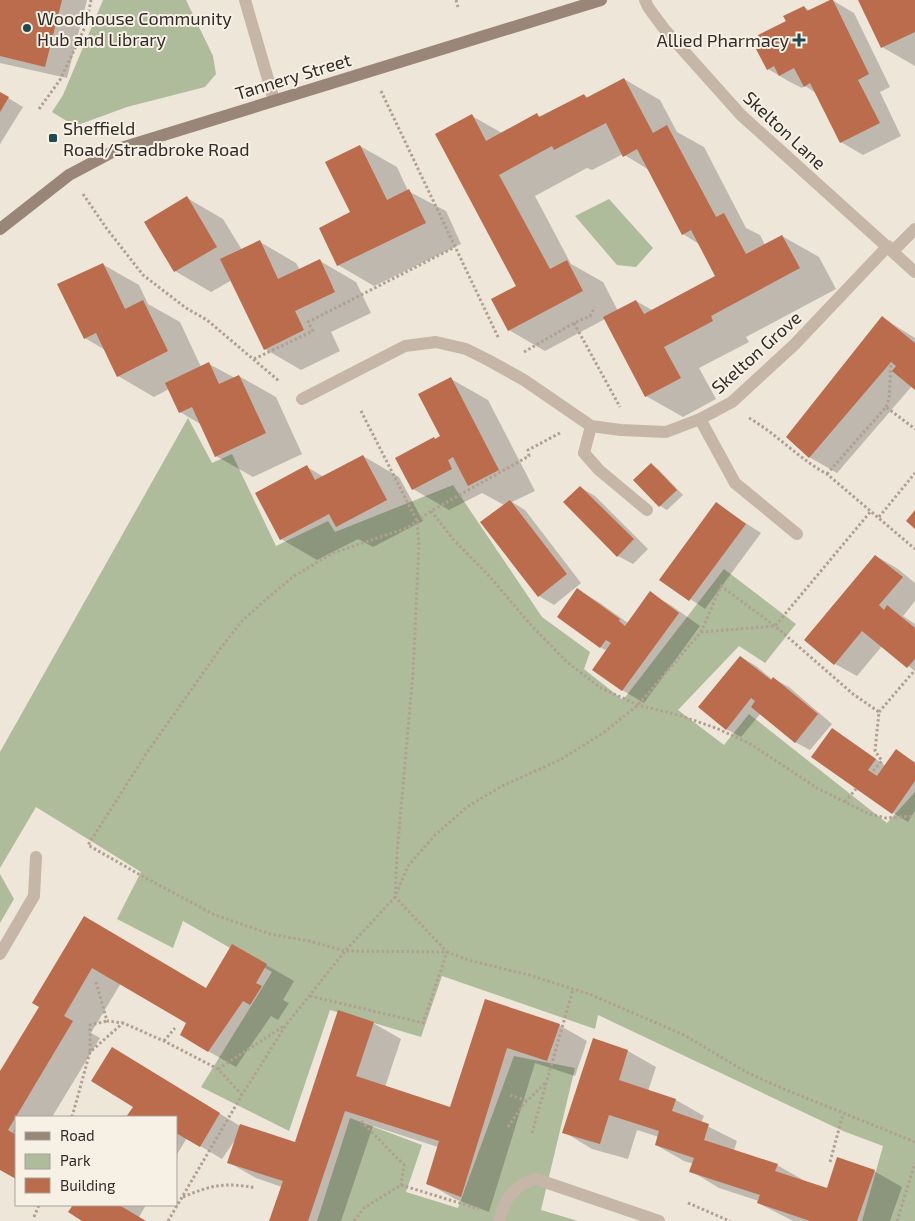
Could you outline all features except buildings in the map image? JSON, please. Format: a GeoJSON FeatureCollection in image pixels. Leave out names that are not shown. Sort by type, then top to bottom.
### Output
{"type":"FeatureCollection","features":[{"type":"Feature","properties":{"kind":"main road","name":"Tannery Street"},"geometry":{"type":"LineString","coordinates":[[0,230],[70,175],[118,149],[601,0]]}},
{"type":"Feature","properties":{"kind":"street"},"geometry":{"type":"LineString","coordinates":[[245,0],[274,100]]}},
{"type":"Feature","properties":{"kind":"street","name":"Skelton Lane"},"geometry":{"type":"LineString","coordinates":[[645,0],[665,30],[741,115],[915,272]]}},
{"type":"Feature","properties":{"kind":"street","name":"Skelton Grove"},"geometry":{"type":"LineString","coordinates":[[302,399],[406,346],[436,342],[466,349],[524,380],[591,426],[621,430],[666,432],[700,419],[732,402],[794,345],[891,249],[915,229]]}},
{"type":"Feature","properties":{"kind":"street"},"geometry":{"type":"LineString","coordinates":[[700,419],[735,483],[797,534]]}},
{"type":"Feature","properties":{"kind":"street"},"geometry":{"type":"LineString","coordinates":[[591,426],[584,453],[599,470],[647,510]]}},
{"type":"Feature","properties":{"kind":"street"},"geometry":{"type":"LineString","coordinates":[[0,954],[34,896],[36,857]]}},
{"type":"Feature","properties":{"kind":"street"},"geometry":{"type":"LineString","coordinates":[[499,1221],[502,1208],[515,1188],[524,1182],[536,1179],[659,1221]]}},
{"type":"Feature","properties":{"kind":"path"},"geometry":{"type":"LineString","coordinates":[[39,108],[60,80],[86,25],[91,0]]}},
{"type":"Feature","properties":{"kind":"path"},"geometry":{"type":"LineString","coordinates":[[456,0],[458,8]]}},
{"type":"Feature","properties":{"kind":"path"},"geometry":{"type":"LineString","coordinates":[[374,69],[383,97],[502,346]]}},
{"type":"Feature","properties":{"kind":"path"},"geometry":{"type":"LineString","coordinates":[[70,175],[106,229],[143,274],[186,308],[207,320],[279,381]]}},
{"type":"Feature","properties":{"kind":"path"},"geometry":{"type":"LineString","coordinates":[[253,359],[313,331],[308,322],[455,247]]}},
{"type":"Feature","properties":{"kind":"path"},"geometry":{"type":"LineString","coordinates":[[519,355],[574,323],[590,316],[595,307]]}},
{"type":"Feature","properties":{"kind":"path"},"geometry":{"type":"LineString","coordinates":[[574,323],[620,407]]}},
{"type":"Feature","properties":{"kind":"path"},"geometry":{"type":"LineString","coordinates":[[827,474],[886,407],[889,399],[891,362]]}},
{"type":"Feature","properties":{"kind":"path"},"geometry":{"type":"LineString","coordinates":[[886,407],[915,429]]}},
{"type":"Feature","properties":{"kind":"path"},"geometry":{"type":"LineString","coordinates":[[360,409],[418,521],[419,545],[413,672],[395,897],[447,952]]}},
{"type":"Feature","properties":{"kind":"path"},"geometry":{"type":"LineString","coordinates":[[748,418],[764,427],[812,467],[827,474],[915,549]]}},
{"type":"Feature","properties":{"kind":"path"},"geometry":{"type":"LineString","coordinates":[[560,432],[528,450],[529,456],[431,511],[407,528],[333,553],[294,576],[242,622],[220,649],[151,746],[88,845],[215,915],[270,934],[309,941],[346,951],[447,952],[468,960],[529,975],[573,989],[624,1008],[686,1036],[746,1072],[843,1114],[915,1142]]}},
{"type":"Feature","properties":{"kind":"path"},"geometry":{"type":"LineString","coordinates":[[879,517],[915,473]]}},
{"type":"Feature","properties":{"kind":"path"},"geometry":{"type":"LineString","coordinates":[[431,511],[453,539],[490,577],[530,624],[568,662],[601,688],[638,705],[659,709],[708,725],[741,739],[817,788],[869,814],[886,818],[915,816]]}},
{"type":"Feature","properties":{"kind":"path"},"geometry":{"type":"LineString","coordinates":[[701,632],[775,626],[870,511]]}},
{"type":"Feature","properties":{"kind":"path"},"geometry":{"type":"LineString","coordinates":[[178,1204],[286,1026],[346,951],[395,897],[408,866],[436,835],[467,807],[502,786],[560,760],[603,733],[638,705],[701,632],[721,586],[775,626],[853,694],[879,712]]}},
{"type":"Feature","properties":{"kind":"path"},"geometry":{"type":"LineString","coordinates":[[872,772],[882,761],[875,751],[879,712],[915,670]]}},
{"type":"Feature","properties":{"kind":"path"},"geometry":{"type":"LineString","coordinates":[[845,802],[856,789]]}},
{"type":"Feature","properties":{"kind":"path"},"geometry":{"type":"LineString","coordinates":[[310,996],[423,1023],[447,952]]}},
{"type":"Feature","properties":{"kind":"path"},"geometry":{"type":"LineString","coordinates":[[96,982],[107,1021]]}},
{"type":"Feature","properties":{"kind":"path"},"geometry":{"type":"LineString","coordinates":[[532,1133],[573,989]]}},
{"type":"Feature","properties":{"kind":"path"},"geometry":{"type":"LineString","coordinates":[[72,1116],[90,1052],[90,1026],[107,1021],[123,1023],[164,1041],[218,1069],[242,1096]]}},
{"type":"Feature","properties":{"kind":"path"},"geometry":{"type":"LineString","coordinates":[[90,1052],[123,1023]]}},
{"type":"Feature","properties":{"kind":"path"},"geometry":{"type":"LineString","coordinates":[[218,1069],[286,1026]]}},
{"type":"Feature","properties":{"kind":"path"},"geometry":{"type":"LineString","coordinates":[[164,1041],[176,1028]]}},
{"type":"Feature","properties":{"kind":"path"},"geometry":{"type":"LineString","coordinates":[[508,1127],[528,1101],[547,1081]]}},
{"type":"Feature","properties":{"kind":"path"},"geometry":{"type":"LineString","coordinates":[[510,1095],[528,1101]]}},
{"type":"Feature","properties":{"kind":"path"},"geometry":{"type":"LineString","coordinates":[[830,1162],[843,1114]]}},
{"type":"Feature","properties":{"kind":"path"},"geometry":{"type":"LineString","coordinates":[[361,1121],[404,1165],[401,1185]]}},
{"type":"Feature","properties":{"kind":"path"},"geometry":{"type":"LineString","coordinates":[[898,1221],[915,1162]]}},
{"type":"Feature","properties":{"kind":"path"},"geometry":{"type":"LineString","coordinates":[[182,1197],[204,1188],[235,1184],[256,1188]]}},
{"type":"Feature","properties":{"kind":"path"},"geometry":{"type":"LineString","coordinates":[[354,1221],[364,1208],[401,1185],[480,1210]]}},
{"type":"Feature","properties":{"kind":"path"},"geometry":{"type":"LineString","coordinates":[[688,1203],[730,1221]]}},
{"type":"Feature","properties":{"kind":"path"},"geometry":{"type":"LineString","coordinates":[[34,1217],[39,1206]]}},
{"type":"Feature","properties":{"kind":"path"},"geometry":{"type":"LineString","coordinates":[[168,1221],[177,1206]]}},
{"type":"Feature","properties":{"kind":"green space"},"geometry":{"type":"Polygon","coordinates":[[[103,0],[186,0],[213,56],[216,74],[205,87],[127,107],[75,126],[52,112],[63,95],[103,0]]]}},
{"type":"Feature","properties":{"kind":"green space"},"geometry":{"type":"Polygon","coordinates":[[[609,199],[653,248],[636,267],[617,265],[575,216],[609,199]]]}},
{"type":"Feature","properties":{"kind":"green space"},"geometry":{"type":"Polygon","coordinates":[[[188,418],[212,463],[232,454],[276,546],[328,521],[335,532],[453,485],[542,617],[590,652],[584,669],[623,700],[724,569],[796,624],[765,663],[739,646],[678,710],[724,745],[749,714],[887,823],[915,792],[915,1221],[862,1221],[883,1146],[843,1131],[598,1015],[595,1029],[442,976],[421,1037],[330,1010],[289,1131],[201,1087],[272,972],[183,921],[173,948],[117,919],[141,872],[36,807],[0,868],[0,752],[188,418]]]}},
{"type":"Feature","properties":{"kind":"green space"},"geometry":{"type":"Polygon","coordinates":[[[0,874],[14,899],[0,923],[0,874]]]}},
{"type":"Feature","properties":{"kind":"green space"},"geometry":{"type":"Polygon","coordinates":[[[514,1056],[575,1068],[541,1210],[578,1221],[317,1221],[350,1118],[422,1145],[406,1192],[458,1208],[514,1056]]]}},
{"type":"Feature","properties":{"kind":"place","name":"Woodhouse Community Hub and Library"},"geometry":{"type":"Point","coordinates":[27,28]}},
{"type":"Feature","properties":{"kind":"place","name":"Allied Pharmacy"},"geometry":{"type":"Point","coordinates":[799,40]}},
{"type":"Feature","properties":{"kind":"place","name":"Sheffield Road/Stradbroke Road"},"geometry":{"type":"Point","coordinates":[53,138]}}]}
